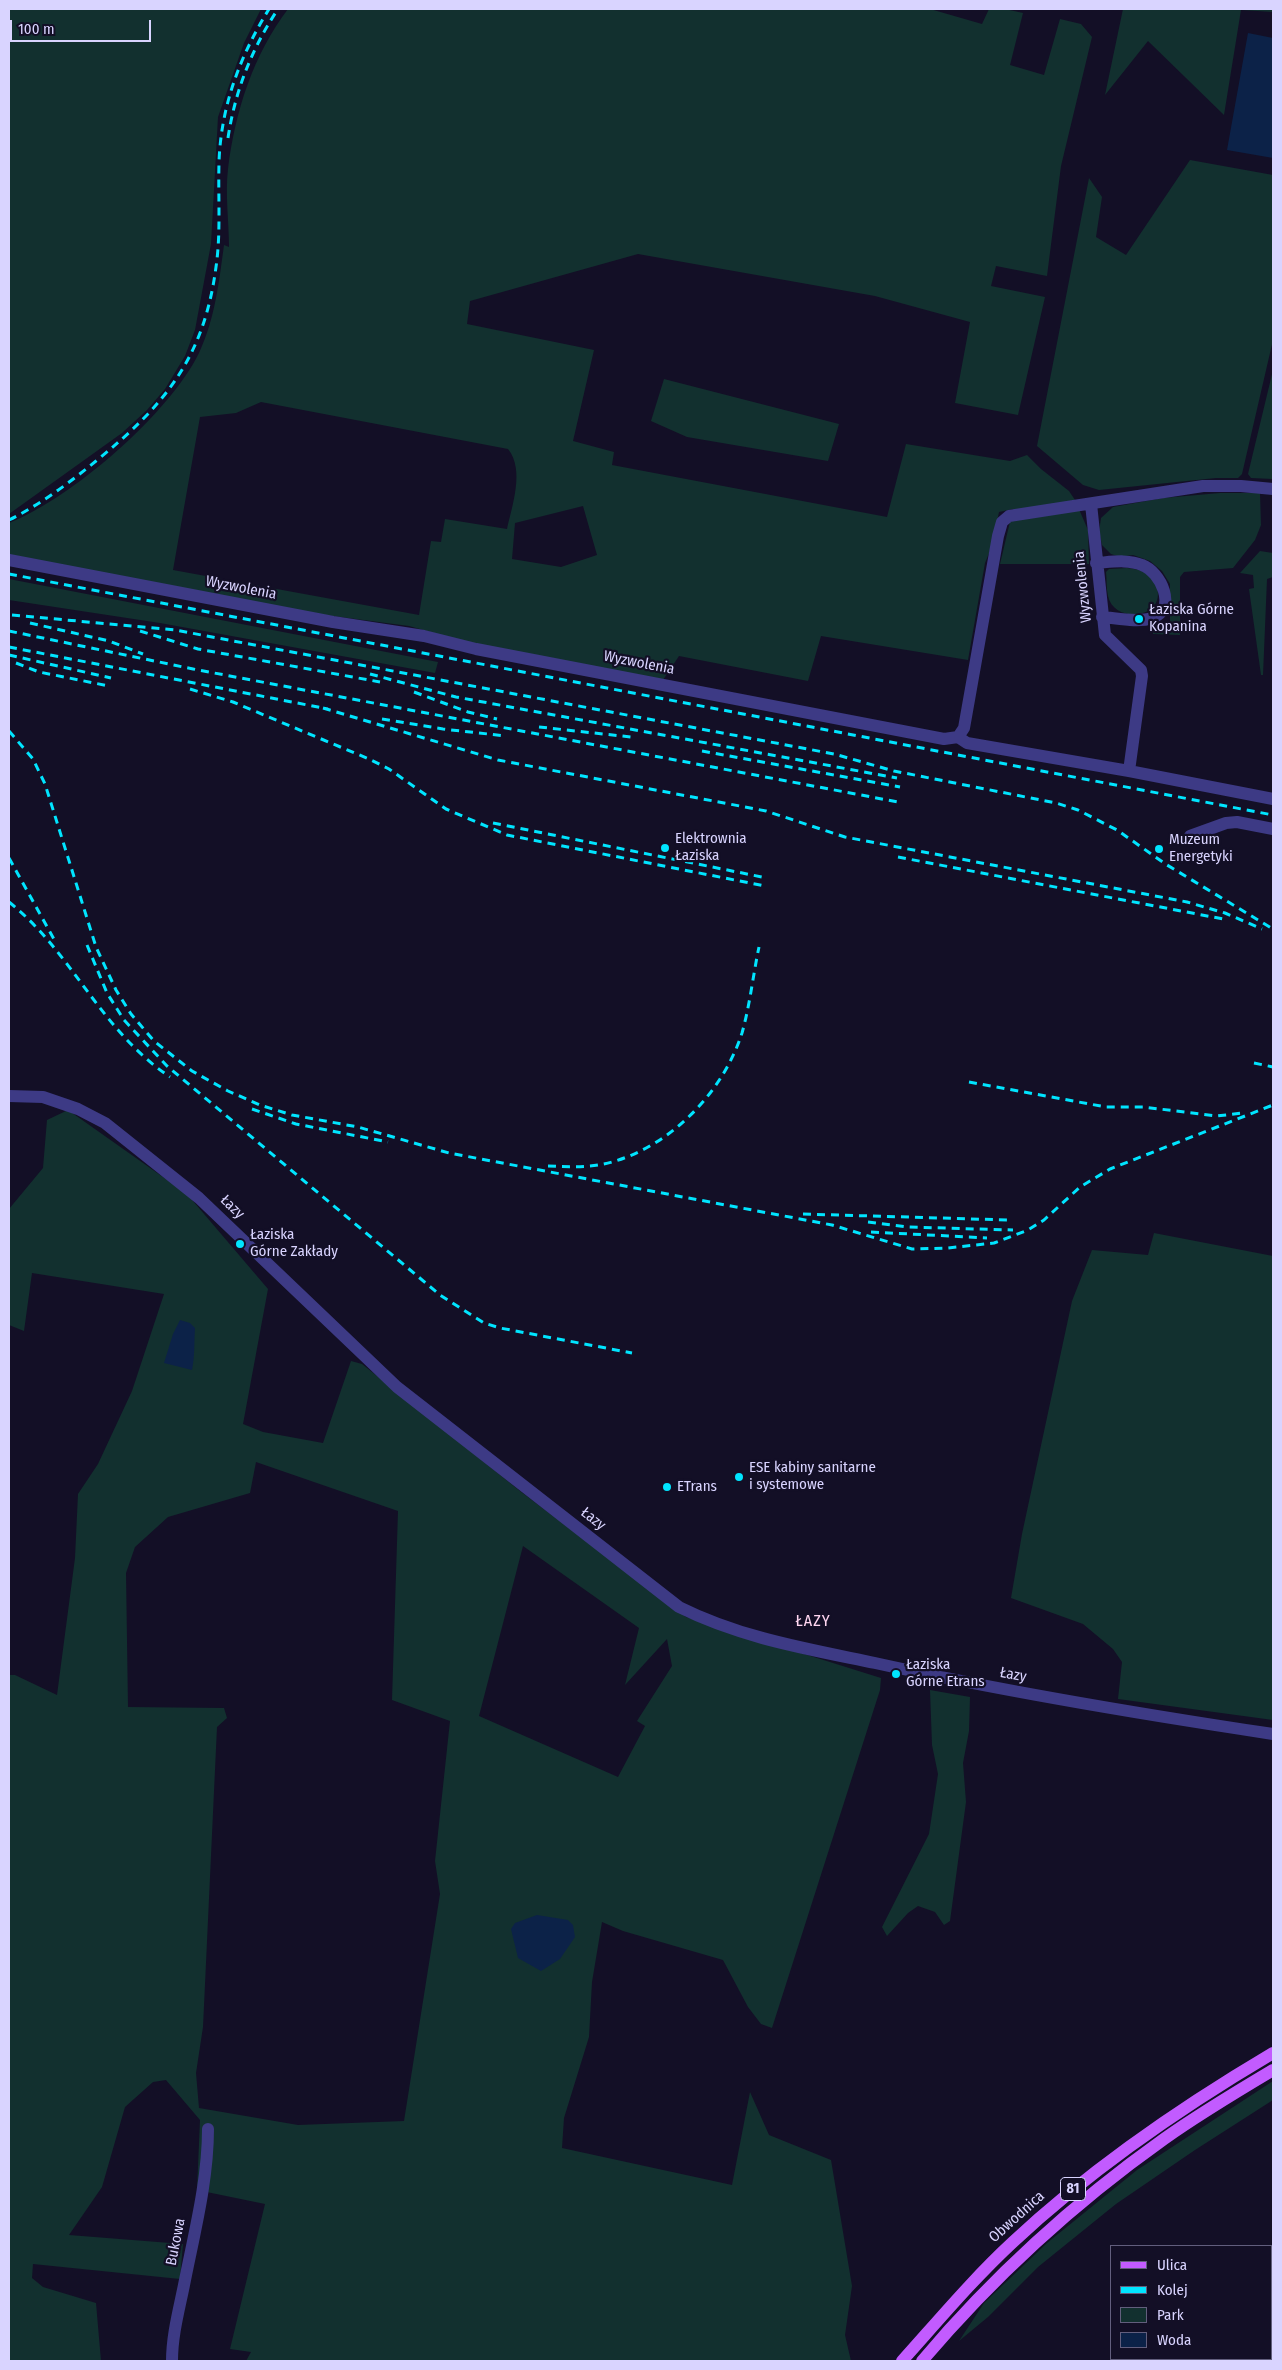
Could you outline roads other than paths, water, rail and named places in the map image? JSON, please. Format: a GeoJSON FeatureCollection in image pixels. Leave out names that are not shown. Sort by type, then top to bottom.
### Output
{"type":"FeatureCollection","features":[{"type":"Feature","properties":{"kind":"main road","name":"Obwodnica"},"geometry":{"type":"LineString","coordinates":[[902,2361],[963,2292],[1004,2250],[1076,2186],[1170,2116],[1273,2053]]}},
{"type":"Feature","properties":{"kind":"main road","name":"Obwodnica"},"geometry":{"type":"LineString","coordinates":[[922,2361],[1002,2272],[1084,2199],[1165,2138],[1273,2070]]}},
{"type":"Feature","properties":{"kind":"street"},"geometry":{"type":"LineString","coordinates":[[958,737],[964,728],[998,536],[1002,522],[1009,516],[1203,486],[1242,486],[1273,489]]}},
{"type":"Feature","properties":{"kind":"street","name":"Wyzwolenia"},"geometry":{"type":"LineString","coordinates":[[1090,504],[1104,635],[1141,670],[1142,676],[1130,771]]}},
{"type":"Feature","properties":{"kind":"street","name":"Wyzwolenia"},"geometry":{"type":"LineString","coordinates":[[9,560],[333,622],[424,636],[476,649],[935,737],[958,737],[967,743],[1130,771],[1273,799]]}},
{"type":"Feature","properties":{"kind":"street"},"geometry":{"type":"LineString","coordinates":[[1096,563],[1130,561],[1144,565],[1156,573],[1164,587],[1164,603],[1160,613],[1151,619],[1102,617]]}},
{"type":"Feature","properties":{"kind":"street"},"geometry":{"type":"LineString","coordinates":[[1190,836],[1226,823],[1237,822],[1273,829]]}},
{"type":"Feature","properties":{"kind":"street","name":"Łazy"},"geometry":{"type":"LineString","coordinates":[[9,1096],[43,1097],[78,1109],[106,1123],[199,1198],[396,1387],[679,1607],[711,1623],[756,1637],[970,1684],[1080,1704],[1273,1734]]}},
{"type":"Feature","properties":{"kind":"street","name":"Bukowa"},"geometry":{"type":"LineString","coordinates":[[172,2361],[172,2342],[208,2153],[208,2129]]}},
{"type":"Feature","properties":{"kind":"water"},"geometry":{"type":"Polygon","coordinates":[[[1248,33],[1273,38],[1273,158],[1227,150],[1248,33]]]}},
{"type":"Feature","properties":{"kind":"water"},"geometry":{"type":"Polygon","coordinates":[[[180,1320],[190,1323],[195,1328],[192,1370],[164,1363],[173,1334],[180,1320]]]}},
{"type":"Feature","properties":{"kind":"water"},"geometry":{"type":"Polygon","coordinates":[[[537,1915],[568,1920],[573,1925],[575,1937],[560,1959],[541,1971],[518,1958],[511,1929],[515,1923],[537,1915]]]}},
{"type":"Feature","properties":{"kind":"railway"},"geometry":{"type":"LineString","coordinates":[[9,520],[54,493],[86,469],[142,420],[161,399],[191,354],[202,328],[210,299],[218,254],[219,162],[228,101],[249,45],[269,9]]}},
{"type":"Feature","properties":{"kind":"railway"},"geometry":{"type":"LineString","coordinates":[[228,138],[235,104],[246,70],[260,39],[278,9]]}},
{"type":"Feature","properties":{"kind":"railway"},"geometry":{"type":"LineString","coordinates":[[9,574],[1273,815]]}},
{"type":"Feature","properties":{"kind":"railway"},"geometry":{"type":"LineString","coordinates":[[12,615],[175,630],[834,754],[894,771],[1056,803],[1078,810],[1117,830],[1167,865],[1273,929]]}},
{"type":"Feature","properties":{"kind":"railway"},"geometry":{"type":"LineString","coordinates":[[30,623],[109,641],[143,654]]}},
{"type":"Feature","properties":{"kind":"railway"},"geometry":{"type":"LineString","coordinates":[[9,631],[193,669],[898,802]]}},
{"type":"Feature","properties":{"kind":"railway"},"geometry":{"type":"LineString","coordinates":[[140,631],[198,649],[380,682]]}},
{"type":"Feature","properties":{"kind":"railway"},"geometry":{"type":"LineString","coordinates":[[9,647],[328,709]]}},
{"type":"Feature","properties":{"kind":"railway"},"geometry":{"type":"LineString","coordinates":[[9,655],[111,678]]}},
{"type":"Feature","properties":{"kind":"railway"},"geometry":{"type":"LineString","coordinates":[[16,663],[39,672],[109,686]]}},
{"type":"Feature","properties":{"kind":"railway"},"geometry":{"type":"LineString","coordinates":[[370,674],[456,697],[897,778]]}},
{"type":"Feature","properties":{"kind":"railway"},"geometry":{"type":"LineString","coordinates":[[190,689],[233,702],[369,759],[389,769],[446,809],[507,835],[765,886]]}},
{"type":"Feature","properties":{"kind":"railway"},"geometry":{"type":"LineString","coordinates":[[414,692],[468,712],[497,719]]}},
{"type":"Feature","properties":{"kind":"railway"},"geometry":{"type":"LineString","coordinates":[[323,708],[498,760],[766,811],[845,837],[1187,902],[1225,913],[1262,929]]}},
{"type":"Feature","properties":{"kind":"railway"},"geometry":{"type":"LineString","coordinates":[[382,719],[443,729],[506,736]]}},
{"type":"Feature","properties":{"kind":"railway"},"geometry":{"type":"LineString","coordinates":[[539,727],[631,737]]}},
{"type":"Feature","properties":{"kind":"railway"},"geometry":{"type":"LineString","coordinates":[[9,731],[33,759],[45,784],[96,947],[116,990],[131,1014],[154,1041],[192,1071],[228,1091],[260,1105],[292,1115],[358,1127],[449,1153],[832,1225],[912,1249],[948,1248],[994,1243],[1028,1230],[1044,1220],[1080,1187],[1110,1169],[1273,1105]]}},
{"type":"Feature","properties":{"kind":"railway"},"geometry":{"type":"LineString","coordinates":[[702,751],[900,787]]}},
{"type":"Feature","properties":{"kind":"railway"},"geometry":{"type":"LineString","coordinates":[[493,823],[767,878]]}},
{"type":"Feature","properties":{"kind":"railway"},"geometry":{"type":"LineString","coordinates":[[898,857],[1223,919]]}},
{"type":"Feature","properties":{"kind":"railway"},"geometry":{"type":"LineString","coordinates":[[9,858],[55,941]]}},
{"type":"Feature","properties":{"kind":"railway"},"geometry":{"type":"LineString","coordinates":[[9,902],[51,944],[124,1037],[145,1058],[170,1077]]}},
{"type":"Feature","properties":{"kind":"railway"},"geometry":{"type":"LineString","coordinates":[[87,945],[107,993],[124,1020],[167,1066],[440,1295],[484,1323],[500,1328],[632,1353]]}},
{"type":"Feature","properties":{"kind":"railway"},"geometry":{"type":"LineString","coordinates":[[548,1166],[596,1165],[612,1162],[634,1154],[655,1143],[692,1113],[722,1076],[742,1033],[759,947]]}},
{"type":"Feature","properties":{"kind":"railway"},"geometry":{"type":"LineString","coordinates":[[1254,1063],[1273,1067]]}},
{"type":"Feature","properties":{"kind":"railway"},"geometry":{"type":"LineString","coordinates":[[969,1082],[1106,1107],[1143,1107],[1217,1116],[1242,1113]]}},
{"type":"Feature","properties":{"kind":"railway"},"geometry":{"type":"LineString","coordinates":[[252,1109],[296,1124],[388,1142]]}},
{"type":"Feature","properties":{"kind":"railway"},"geometry":{"type":"LineString","coordinates":[[803,1214],[1008,1220]]}},
{"type":"Feature","properties":{"kind":"railway"},"geometry":{"type":"LineString","coordinates":[[868,1222],[908,1227],[1013,1230]]}},
{"type":"Feature","properties":{"kind":"railway"},"geometry":{"type":"LineString","coordinates":[[871,1232],[987,1238]]}},
{"type":"Feature","properties":{"kind":"place","name":"Łaziska Górne Kopanina"},"geometry":{"type":"Point","coordinates":[1139,619]}},
{"type":"Feature","properties":{"kind":"place","name":"Elektrownia Łaziska"},"geometry":{"type":"Point","coordinates":[665,848]}},
{"type":"Feature","properties":{"kind":"place","name":"Muzeum Energetyki"},"geometry":{"type":"Point","coordinates":[1159,849]}},
{"type":"Feature","properties":{"kind":"place","name":"Łaziska Górne Zakłady"},"geometry":{"type":"Point","coordinates":[240,1244]}},
{"type":"Feature","properties":{"kind":"place","name":"ESE kabiny sanitarne i systemowe"},"geometry":{"type":"Point","coordinates":[739,1477]}},
{"type":"Feature","properties":{"kind":"place","name":"ETrans"},"geometry":{"type":"Point","coordinates":[667,1487]}},
{"type":"Feature","properties":{"kind":"place","name":"Łaziska Górne Etrans"},"geometry":{"type":"Point","coordinates":[896,1674]}},
{"type":"Feature","properties":{"kind":"district","name":"ŁAZY"},"geometry":{"type":"Point","coordinates":[813,1622]}}]}
